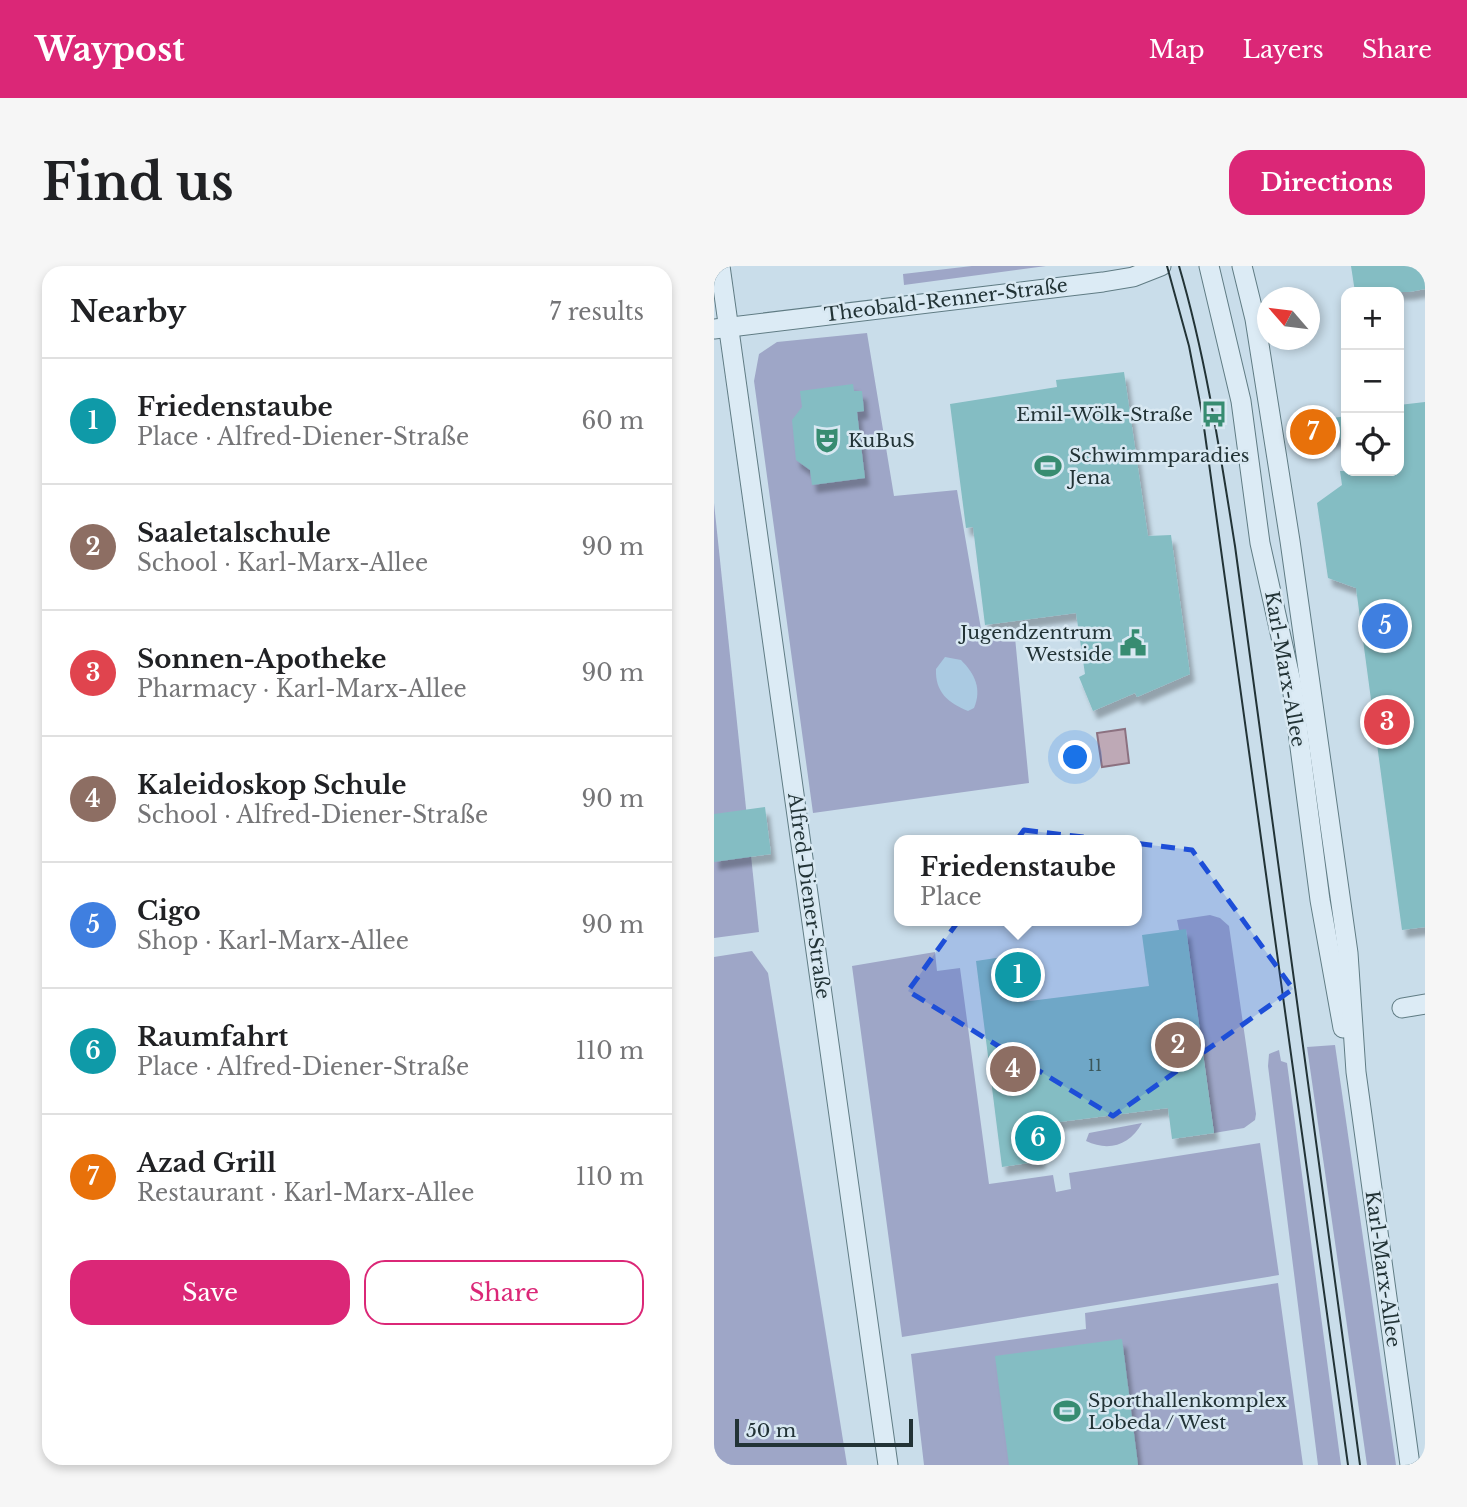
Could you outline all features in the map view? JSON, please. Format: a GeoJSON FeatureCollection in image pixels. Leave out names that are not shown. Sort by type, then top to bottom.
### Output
{"type":"FeatureCollection","features":[{"type":"Feature","properties":{"kind":"street"},"geometry":{"type":"LineString","coordinates":[[720,266],[721,328]]}},
{"type":"Feature","properties":{"kind":"street","name":"Theobald-Renner-Straße"},"geometry":{"type":"LineString","coordinates":[[721,328],[1103,282],[1133,277],[1161,266]]}},
{"type":"Feature","properties":{"kind":"street","name":"Karl-Marx-Allee"},"geometry":{"type":"LineString","coordinates":[[1209,266],[1241,401],[1260,543],[1292,686],[1329,954],[1344,1036],[1356,1072]]}},
{"type":"Feature","properties":{"kind":"street","name":"Karl-Marx-Allee"},"geometry":{"type":"LineString","coordinates":[[1242,266],[1260,353],[1348,953],[1356,1072],[1409,1465]]}},
{"type":"Feature","properties":{"kind":"street","name":"Alfred-Diener-Straße"},"geometry":{"type":"LineString","coordinates":[[721,328],[888,1465]]}},
{"type":"Feature","properties":{"kind":"street"},"geometry":{"type":"LineString","coordinates":[[1402,1008],[1425,1004]]}},
{"type":"Feature","properties":{"kind":"highlighted area"},"geometry":{"type":"Polygon","coordinates":[[[1024,830],[1192,850],[1293,989],[1113,1116],[908,991],[1024,830]]]}},
{"type":"Feature","properties":{"kind":"shaded area"},"geometry":{"type":"Polygon","coordinates":[[[972,266],[1046,266],[904,285],[903,274],[972,266]]]}},
{"type":"Feature","properties":{"kind":"shaded area"},"geometry":{"type":"Polygon","coordinates":[[[867,333],[894,496],[957,490],[981,629],[1014,627],[1029,783],[813,813],[754,381],[759,354],[777,342],[867,333]]]}},
{"type":"Feature","properties":{"kind":"shaded area"},"geometry":{"type":"Polygon","coordinates":[[[714,503],[759,932],[714,938],[714,503]]]}},
{"type":"Feature","properties":{"kind":"shaded area"},"geometry":{"type":"Polygon","coordinates":[[[1125,729],[1129,763],[1102,767],[1097,733],[1125,729]]]}},
{"type":"Feature","properties":{"kind":"shaded area"},"geometry":{"type":"Polygon","coordinates":[[[1210,915],[1220,918],[1229,926],[1256,1114],[1255,1120],[1244,1128],[1214,1133],[1186,930],[1179,930],[1177,920],[1210,915]]]}},
{"type":"Feature","properties":{"kind":"shaded area"},"geometry":{"type":"Polygon","coordinates":[[[752,951],[768,973],[847,1465],[714,1465],[714,957],[752,951]]]}},
{"type":"Feature","properties":{"kind":"shaded area"},"geometry":{"type":"Polygon","coordinates":[[[935,952],[937,971],[960,968],[989,1184],[1053,1175],[1056,1192],[1071,1189],[1069,1173],[1260,1143],[1279,1275],[902,1337],[852,966],[935,952]]]}},
{"type":"Feature","properties":{"kind":"shaded area"},"geometry":{"type":"Polygon","coordinates":[[[1335,1045],[1396,1465],[1367,1465],[1307,1047],[1335,1045]]]}},
{"type":"Feature","properties":{"kind":"shaded area"},"geometry":{"type":"Polygon","coordinates":[[[1279,1050],[1281,1061],[1287,1063],[1341,1465],[1318,1465],[1268,1066],[1269,1054],[1279,1050]]]}},
{"type":"Feature","properties":{"kind":"shaded area"},"geometry":{"type":"Polygon","coordinates":[[[1142,1123],[1131,1137],[1118,1144],[1103,1146],[1086,1141],[1089,1133],[1142,1123]]]}},
{"type":"Feature","properties":{"kind":"shaded area"},"geometry":{"type":"Polygon","coordinates":[[[1278,1283],[1303,1465],[924,1465],[911,1354],[1086,1329],[1085,1313],[1278,1283]]]}},
{"type":"Feature","properties":{"kind":"sand"},"geometry":{"type":"Polygon","coordinates":[[[945,657],[961,660],[976,682],[976,701],[974,708],[968,711],[954,704],[940,690],[936,669],[945,657]]]}},
{"type":"Feature","properties":{"kind":"building"},"geometry":{"type":"Polygon","coordinates":[[[1351,266],[1425,266],[1425,289],[1404,292],[1404,287],[1354,287],[1351,266]]]}},
{"type":"Feature","properties":{"kind":"building","name":"Schwimmparadies Jena"},"geometry":{"type":"Polygon","coordinates":[[[1124,372],[1148,536],[1171,535],[1190,674],[1137,697],[1135,693],[1093,711],[1079,677],[1085,674],[1076,613],[985,625],[973,527],[966,528],[950,404],[1057,387],[1056,380],[1124,372]]]}},
{"type":"Feature","properties":{"kind":"building","name":"KuBuS"},"geometry":{"type":"Polygon","coordinates":[[[853,384],[854,391],[862,391],[864,411],[857,412],[865,478],[812,485],[810,470],[796,460],[792,420],[802,407],[800,391],[853,384]]]}},
{"type":"Feature","properties":{"kind":"building"},"geometry":{"type":"Polygon","coordinates":[[[1425,402],[1425,927],[1402,930],[1356,588],[1328,578],[1317,503],[1342,485],[1340,471],[1341,476],[1404,476],[1404,404],[1425,402]]]}},
{"type":"Feature","properties":{"kind":"building"},"geometry":{"type":"Polygon","coordinates":[[[1341,417],[1341,439],[1309,444],[1306,422],[1341,417]]]}},
{"type":"Feature","properties":{"kind":"building"},"geometry":{"type":"Polygon","coordinates":[[[765,807],[771,854],[714,862],[714,814],[765,807]]]}},
{"type":"Feature","properties":{"kind":"building"},"geometry":{"type":"Polygon","coordinates":[[[1186,929],[1214,1133],[1172,1139],[1168,1108],[1036,1125],[1041,1161],[1002,1167],[976,961],[1016,955],[1022,1002],[1149,986],[1142,935],[1186,929]]]}},
{"type":"Feature","properties":{"kind":"building","name":"Sporthallenkomplex Lobeda / West"},"geometry":{"type":"Polygon","coordinates":[[[1122,1339],[1138,1465],[1009,1465],[995,1356],[1122,1339]]]}},
{"type":"Feature","properties":{"kind":"tram line"},"geometry":{"type":"LineString","coordinates":[[1167,266],[1189,346],[1202,413],[1348,1465]]}},
{"type":"Feature","properties":{"kind":"tram line"},"geometry":{"type":"LineString","coordinates":[[1179,266],[1205,370],[1235,546],[1360,1465]]}},
{"type":"Feature","properties":{"kind":"place","name":"Emil-Wölk-Straße"},"geometry":{"type":"Point","coordinates":[1214,414]}},
{"type":"Feature","properties":{"kind":"place","name":"Azad Grill"},"geometry":{"type":"Point","coordinates":[1313,432]}},
{"type":"Feature","properties":{"kind":"place","name":"KuBuS"},"geometry":{"type":"Point","coordinates":[827,440]}},
{"type":"Feature","properties":{"kind":"place","name":"Schwimmparadies Jena"},"geometry":{"type":"Point","coordinates":[1048,466]}},
{"type":"Feature","properties":{"kind":"place","name":"Cigo"},"geometry":{"type":"Point","coordinates":[1385,626]}},
{"type":"Feature","properties":{"kind":"place","name":"Jugendzentrum Westside"},"geometry":{"type":"Point","coordinates":[1133,643]}},
{"type":"Feature","properties":{"kind":"place","name":"Sonnen-Apotheke"},"geometry":{"type":"Point","coordinates":[1387,722]}},
{"type":"Feature","properties":{"kind":"place","name":"Friedenstaube"},"geometry":{"type":"Point","coordinates":[1018,975]}},
{"type":"Feature","properties":{"kind":"place","name":"Saaletalschule"},"geometry":{"type":"Point","coordinates":[1178,1045]}},
{"type":"Feature","properties":{"kind":"place","name":"Kaleidoskop Schule"},"geometry":{"type":"Point","coordinates":[1013,1069]}},
{"type":"Feature","properties":{"kind":"place","name":"Raumfahrt"},"geometry":{"type":"Point","coordinates":[1038,1138]}},
{"type":"Feature","properties":{"kind":"place","name":"Sporthallenkomplex Lobeda / West"},"geometry":{"type":"Point","coordinates":[1067,1411]}}]}
